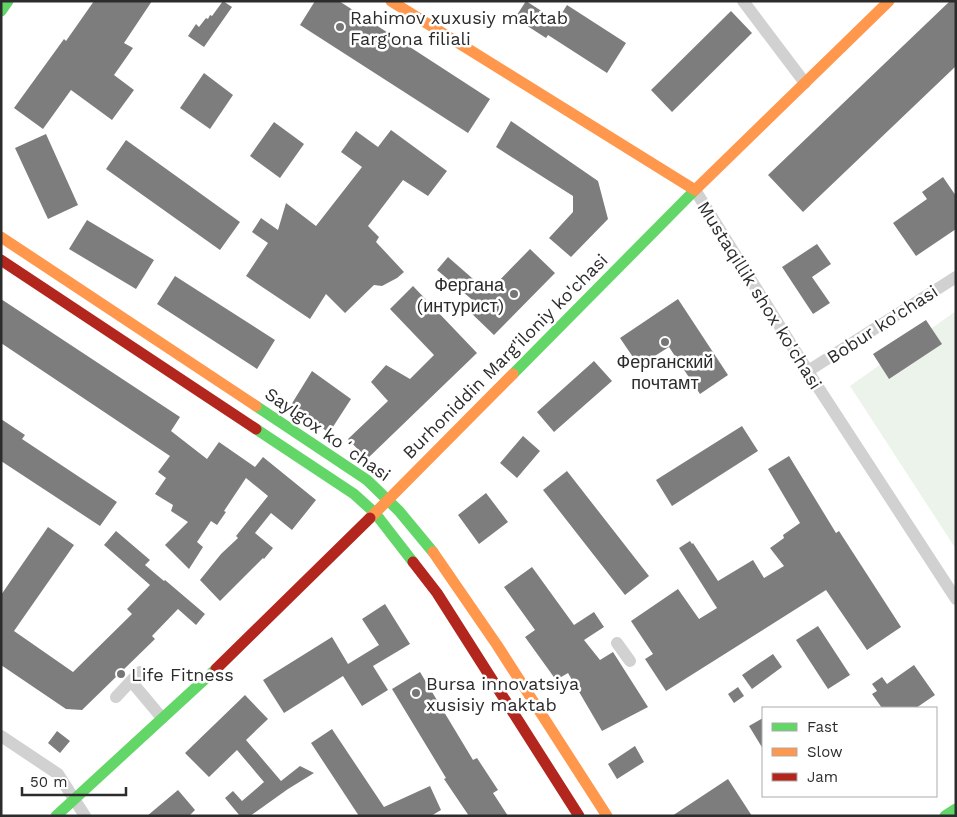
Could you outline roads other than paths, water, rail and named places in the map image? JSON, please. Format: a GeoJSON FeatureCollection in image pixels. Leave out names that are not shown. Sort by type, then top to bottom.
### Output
{"type":"FeatureCollection","features":[{"type":"Feature","properties":{"kind":"main road"},"geometry":{"type":"LineString","coordinates":[[1,11],[8,1]]}},
{"type":"Feature","properties":{"kind":"main road","name":"Mustaqillik shox ko'chasi"},"geometry":{"type":"LineString","coordinates":[[390,1],[695,190]]}},
{"type":"Feature","properties":{"kind":"main road","name":"Burhoniddin Marg'iloniy ko'chasi"},"geometry":{"type":"LineString","coordinates":[[56,816],[224,662],[375,513],[695,190],[889,1]]}},
{"type":"Feature","properties":{"kind":"main road","name":"Saylgox koʻchasi"},"geometry":{"type":"LineString","coordinates":[[1,237],[359,474],[388,498],[451,576],[531,696],[607,816]]}},
{"type":"Feature","properties":{"kind":"main road","name":"Saylgox koʻchasi"},"geometry":{"type":"LineString","coordinates":[[1,260],[346,489],[375,513],[437,594],[579,816]]}},
{"type":"Feature","properties":{"kind":"main road"},"geometry":{"type":"LineString","coordinates":[[945,816],[956,808]]}},
{"type":"Feature","properties":{"kind":"street"},"geometry":{"type":"LineString","coordinates":[[743,1],[805,83]]}},
{"type":"Feature","properties":{"kind":"street","name":"Mustaqillik shox ko'chasi"},"geometry":{"type":"LineString","coordinates":[[695,190],[808,371],[956,599]]}},
{"type":"Feature","properties":{"kind":"street","name":"Bobur ko'chasi"},"geometry":{"type":"LineString","coordinates":[[808,371],[956,276]]}},
{"type":"Feature","properties":{"kind":"street"},"geometry":{"type":"LineString","coordinates":[[617,643],[630,661]]}},
{"type":"Feature","properties":{"kind":"street"},"geometry":{"type":"LineString","coordinates":[[116,697],[140,672]]}},
{"type":"Feature","properties":{"kind":"street"},"geometry":{"type":"LineString","coordinates":[[130,681],[162,718]]}},
{"type":"Feature","properties":{"kind":"street"},"geometry":{"type":"LineString","coordinates":[[1,736],[58,774],[85,816]]}},
{"type":"Feature","properties":{"kind":"place","name":"Rahimov xuxusiy maktab Farg'ona filiali"},"geometry":{"type":"Point","coordinates":[340,27]}},
{"type":"Feature","properties":{"kind":"place","name":"Фергана (интурист)"},"geometry":{"type":"Point","coordinates":[514,294]}},
{"type":"Feature","properties":{"kind":"place","name":"Ферганский почтамт"},"geometry":{"type":"Point","coordinates":[665,342]}},
{"type":"Feature","properties":{"kind":"place","name":"Life Fitness"},"geometry":{"type":"Point","coordinates":[121,674]}},
{"type":"Feature","properties":{"kind":"place","name":"Bursa innovatsiya xusisiy maktab"},"geometry":{"type":"Point","coordinates":[416,693]}}]}
